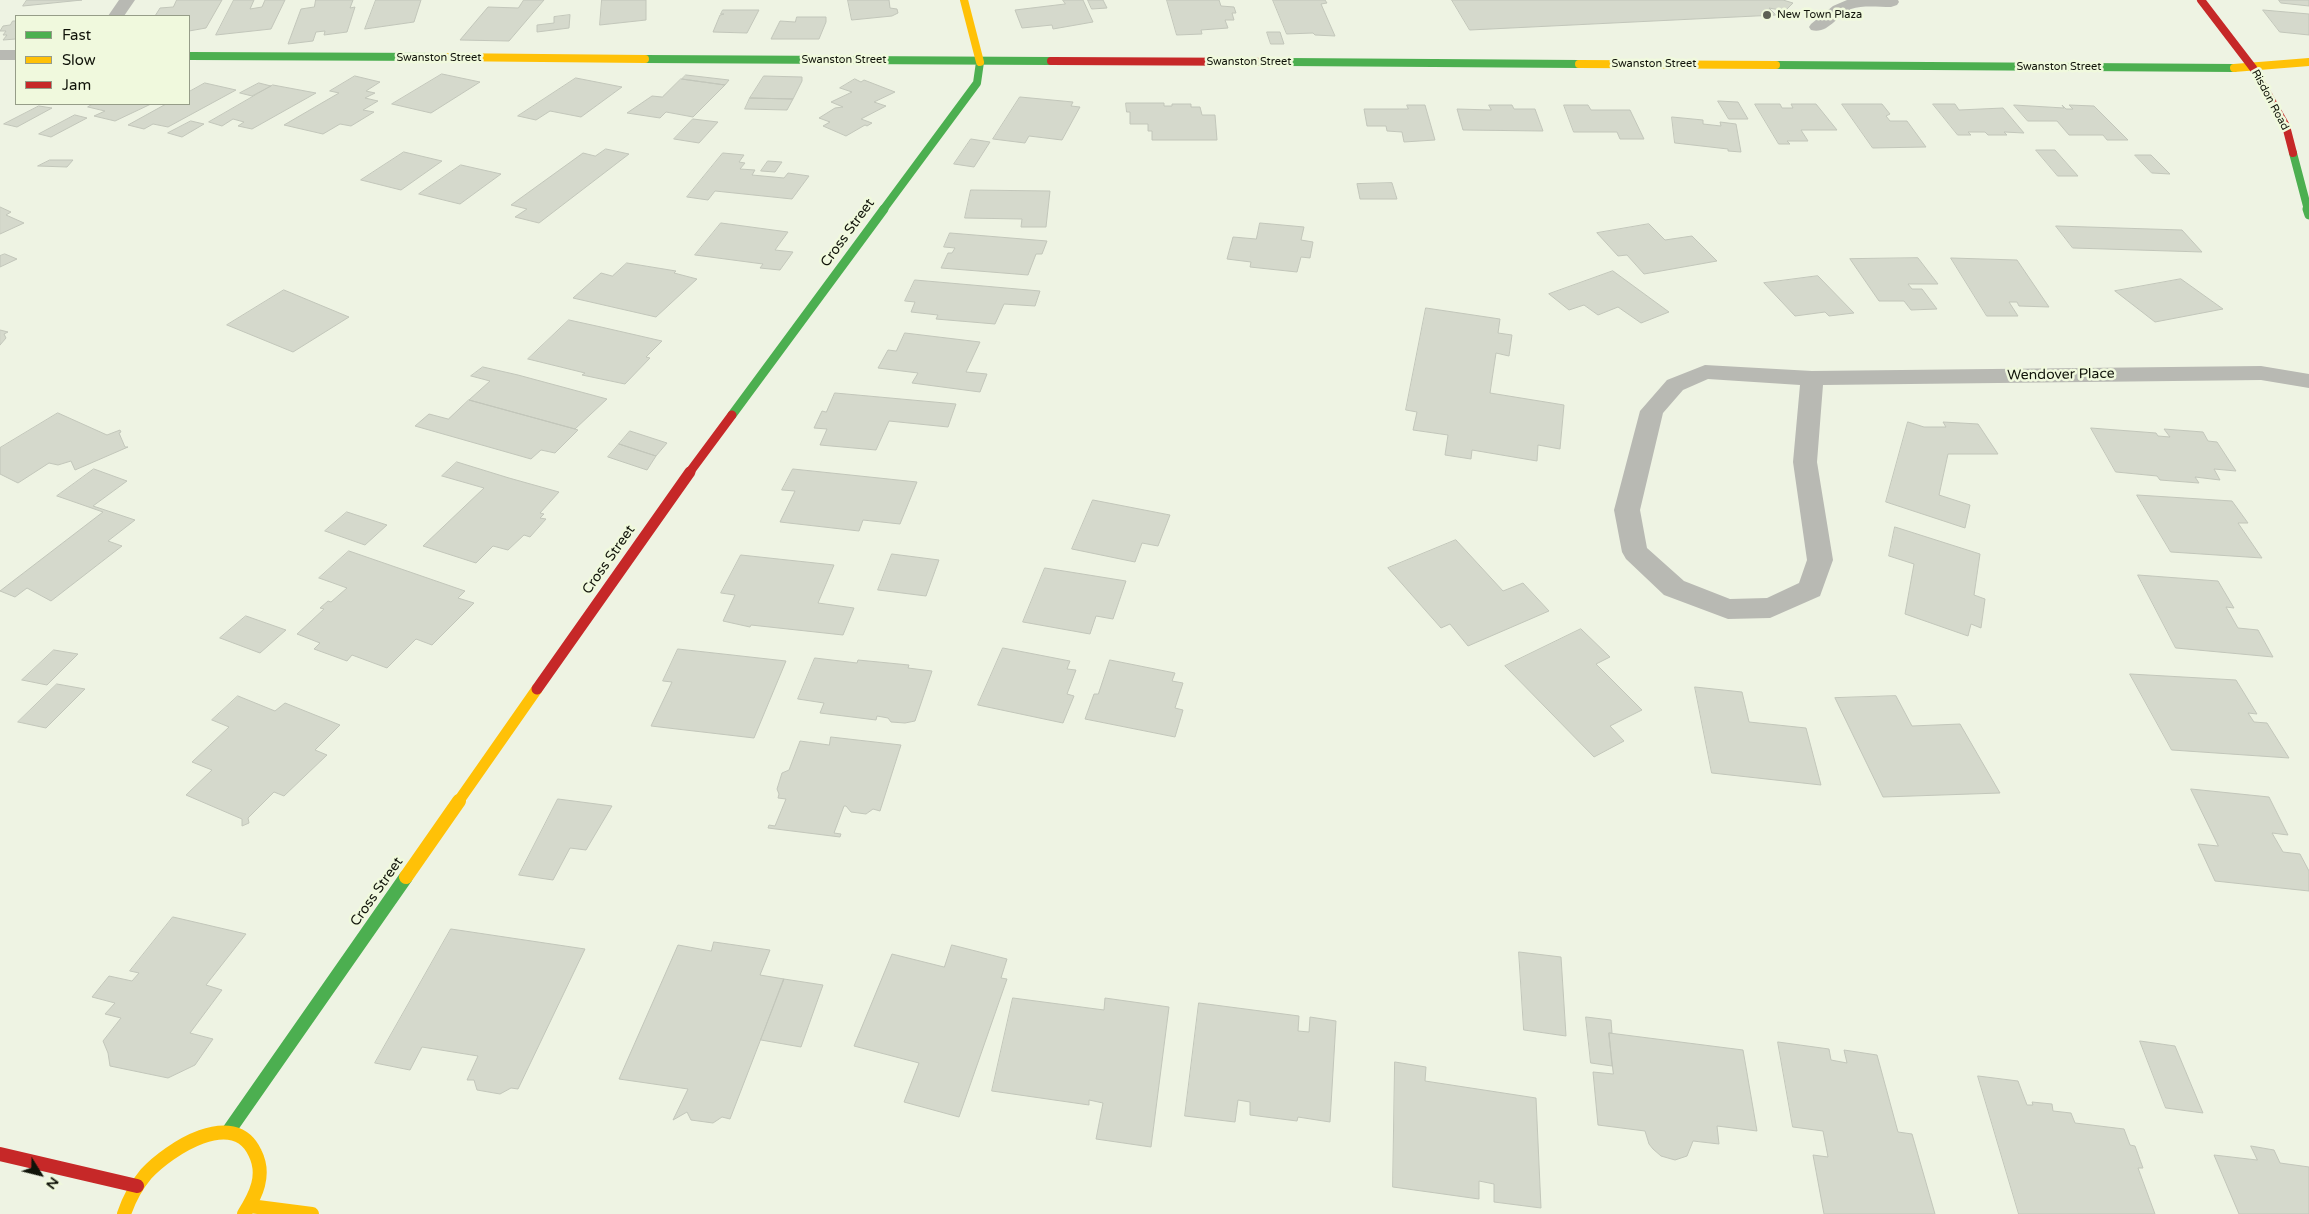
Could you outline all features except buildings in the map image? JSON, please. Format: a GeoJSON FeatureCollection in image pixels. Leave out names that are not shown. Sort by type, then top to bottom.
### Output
{"type":"FeatureCollection","features":[{"type":"Feature","properties":{"kind":"street"},"geometry":{"type":"LineString","coordinates":[[117,15],[127,0]]}},
{"type":"Feature","properties":{"kind":"street","name":"Cross Street"},"geometry":{"type":"LineString","coordinates":[[228,1132],[658,515],[977,83],[980,61],[964,0]]}},
{"type":"Feature","properties":{"kind":"street","name":"Risdon Road"},"geometry":{"type":"LineString","coordinates":[[2201,0],[2253,68],[2286,126],[2309,215]]}},
{"type":"Feature","properties":{"kind":"street"},"geometry":{"type":"LineString","coordinates":[[1817,27],[1829,20],[1838,9],[1851,3],[1891,2]]}},
{"type":"Feature","properties":{"kind":"street"},"geometry":{"type":"LineString","coordinates":[[0,55],[15,55]]}},
{"type":"Feature","properties":{"kind":"street","name":"Swanston Street"},"geometry":{"type":"LineString","coordinates":[[190,56],[2253,68],[2309,62]]}},
{"type":"Feature","properties":{"kind":"street","name":"Wendover Place"},"geometry":{"type":"LineString","coordinates":[[1812,378],[1805,462],[1820,560],[1810,589],[1770,608],[1728,609],[1674,588],[1634,552],[1627,510],[1652,411],[1675,385],[1705,372],[1812,378],[2261,373],[2309,382]]}},
{"type":"Feature","properties":{"kind":"street"},"geometry":{"type":"LineString","coordinates":[[124,1214],[137,1186],[152,1168],[170,1152],[189,1141],[210,1133],[228,1132],[245,1137],[257,1149],[261,1165],[260,1184],[247,1210],[312,1214]]}},
{"type":"Feature","properties":{"kind":"street"},"geometry":{"type":"LineString","coordinates":[[0,1154],[137,1186]]}},
{"type":"Feature","properties":{"kind":"traffic: fast"},"geometry":{"type":"LineString","coordinates":[[190,56],[440,57]]}},
{"type":"Feature","properties":{"kind":"traffic: fast"},"geometry":{"type":"LineString","coordinates":[[645,59],[1051,61]]}},
{"type":"Feature","properties":{"kind":"traffic: fast"},"geometry":{"type":"LineString","coordinates":[[732,415],[977,83],[980,62]]}},
{"type":"Feature","properties":{"kind":"traffic: fast"},"geometry":{"type":"LineString","coordinates":[[1288,62],[1579,64]]}},
{"type":"Feature","properties":{"kind":"traffic: fast"},"geometry":{"type":"LineString","coordinates":[[1776,65],[2234,68]]}},
{"type":"Feature","properties":{"kind":"traffic: fast"},"geometry":{"type":"LineString","coordinates":[[2293,153],[2309,215]]}},
{"type":"Feature","properties":{"kind":"traffic: fast"},"geometry":{"type":"LineString","coordinates":[[228,1132],[406,877]]}},
{"type":"Feature","properties":{"kind":"traffic: slow"},"geometry":{"type":"LineString","coordinates":[[964,0],[980,62]]}},
{"type":"Feature","properties":{"kind":"traffic: slow"},"geometry":{"type":"LineString","coordinates":[[440,57],[645,59]]}},
{"type":"Feature","properties":{"kind":"traffic: slow"},"geometry":{"type":"LineString","coordinates":[[2234,68],[2309,62]]}},
{"type":"Feature","properties":{"kind":"traffic: slow"},"geometry":{"type":"LineString","coordinates":[[1579,64],[1776,65]]}},
{"type":"Feature","properties":{"kind":"traffic: slow"},"geometry":{"type":"LineString","coordinates":[[406,877],[537,689]]}},
{"type":"Feature","properties":{"kind":"traffic: slow"},"geometry":{"type":"LineString","coordinates":[[124,1214],[138,1184],[160,1161],[188,1143],[217,1133],[231,1133],[242,1136],[250,1144],[258,1158],[260,1167],[259,1183],[257,1191],[244,1214]]}},
{"type":"Feature","properties":{"kind":"traffic: slow"},"geometry":{"type":"LineString","coordinates":[[250,1206],[312,1214]]}},
{"type":"Feature","properties":{"kind":"traffic: jam"},"geometry":{"type":"LineString","coordinates":[[2201,0],[2253,68],[2286,126],[2293,153]]}},
{"type":"Feature","properties":{"kind":"traffic: jam"},"geometry":{"type":"LineString","coordinates":[[1051,61],[1288,62]]}},
{"type":"Feature","properties":{"kind":"traffic: jam"},"geometry":{"type":"LineString","coordinates":[[537,689],[658,515],[732,415]]}},
{"type":"Feature","properties":{"kind":"traffic: jam"},"geometry":{"type":"LineString","coordinates":[[0,1154],[137,1186]]}},
{"type":"Feature","properties":{"kind":"place","name":"New Town Plaza"},"geometry":{"type":"Point","coordinates":[1767,15]}}]}
